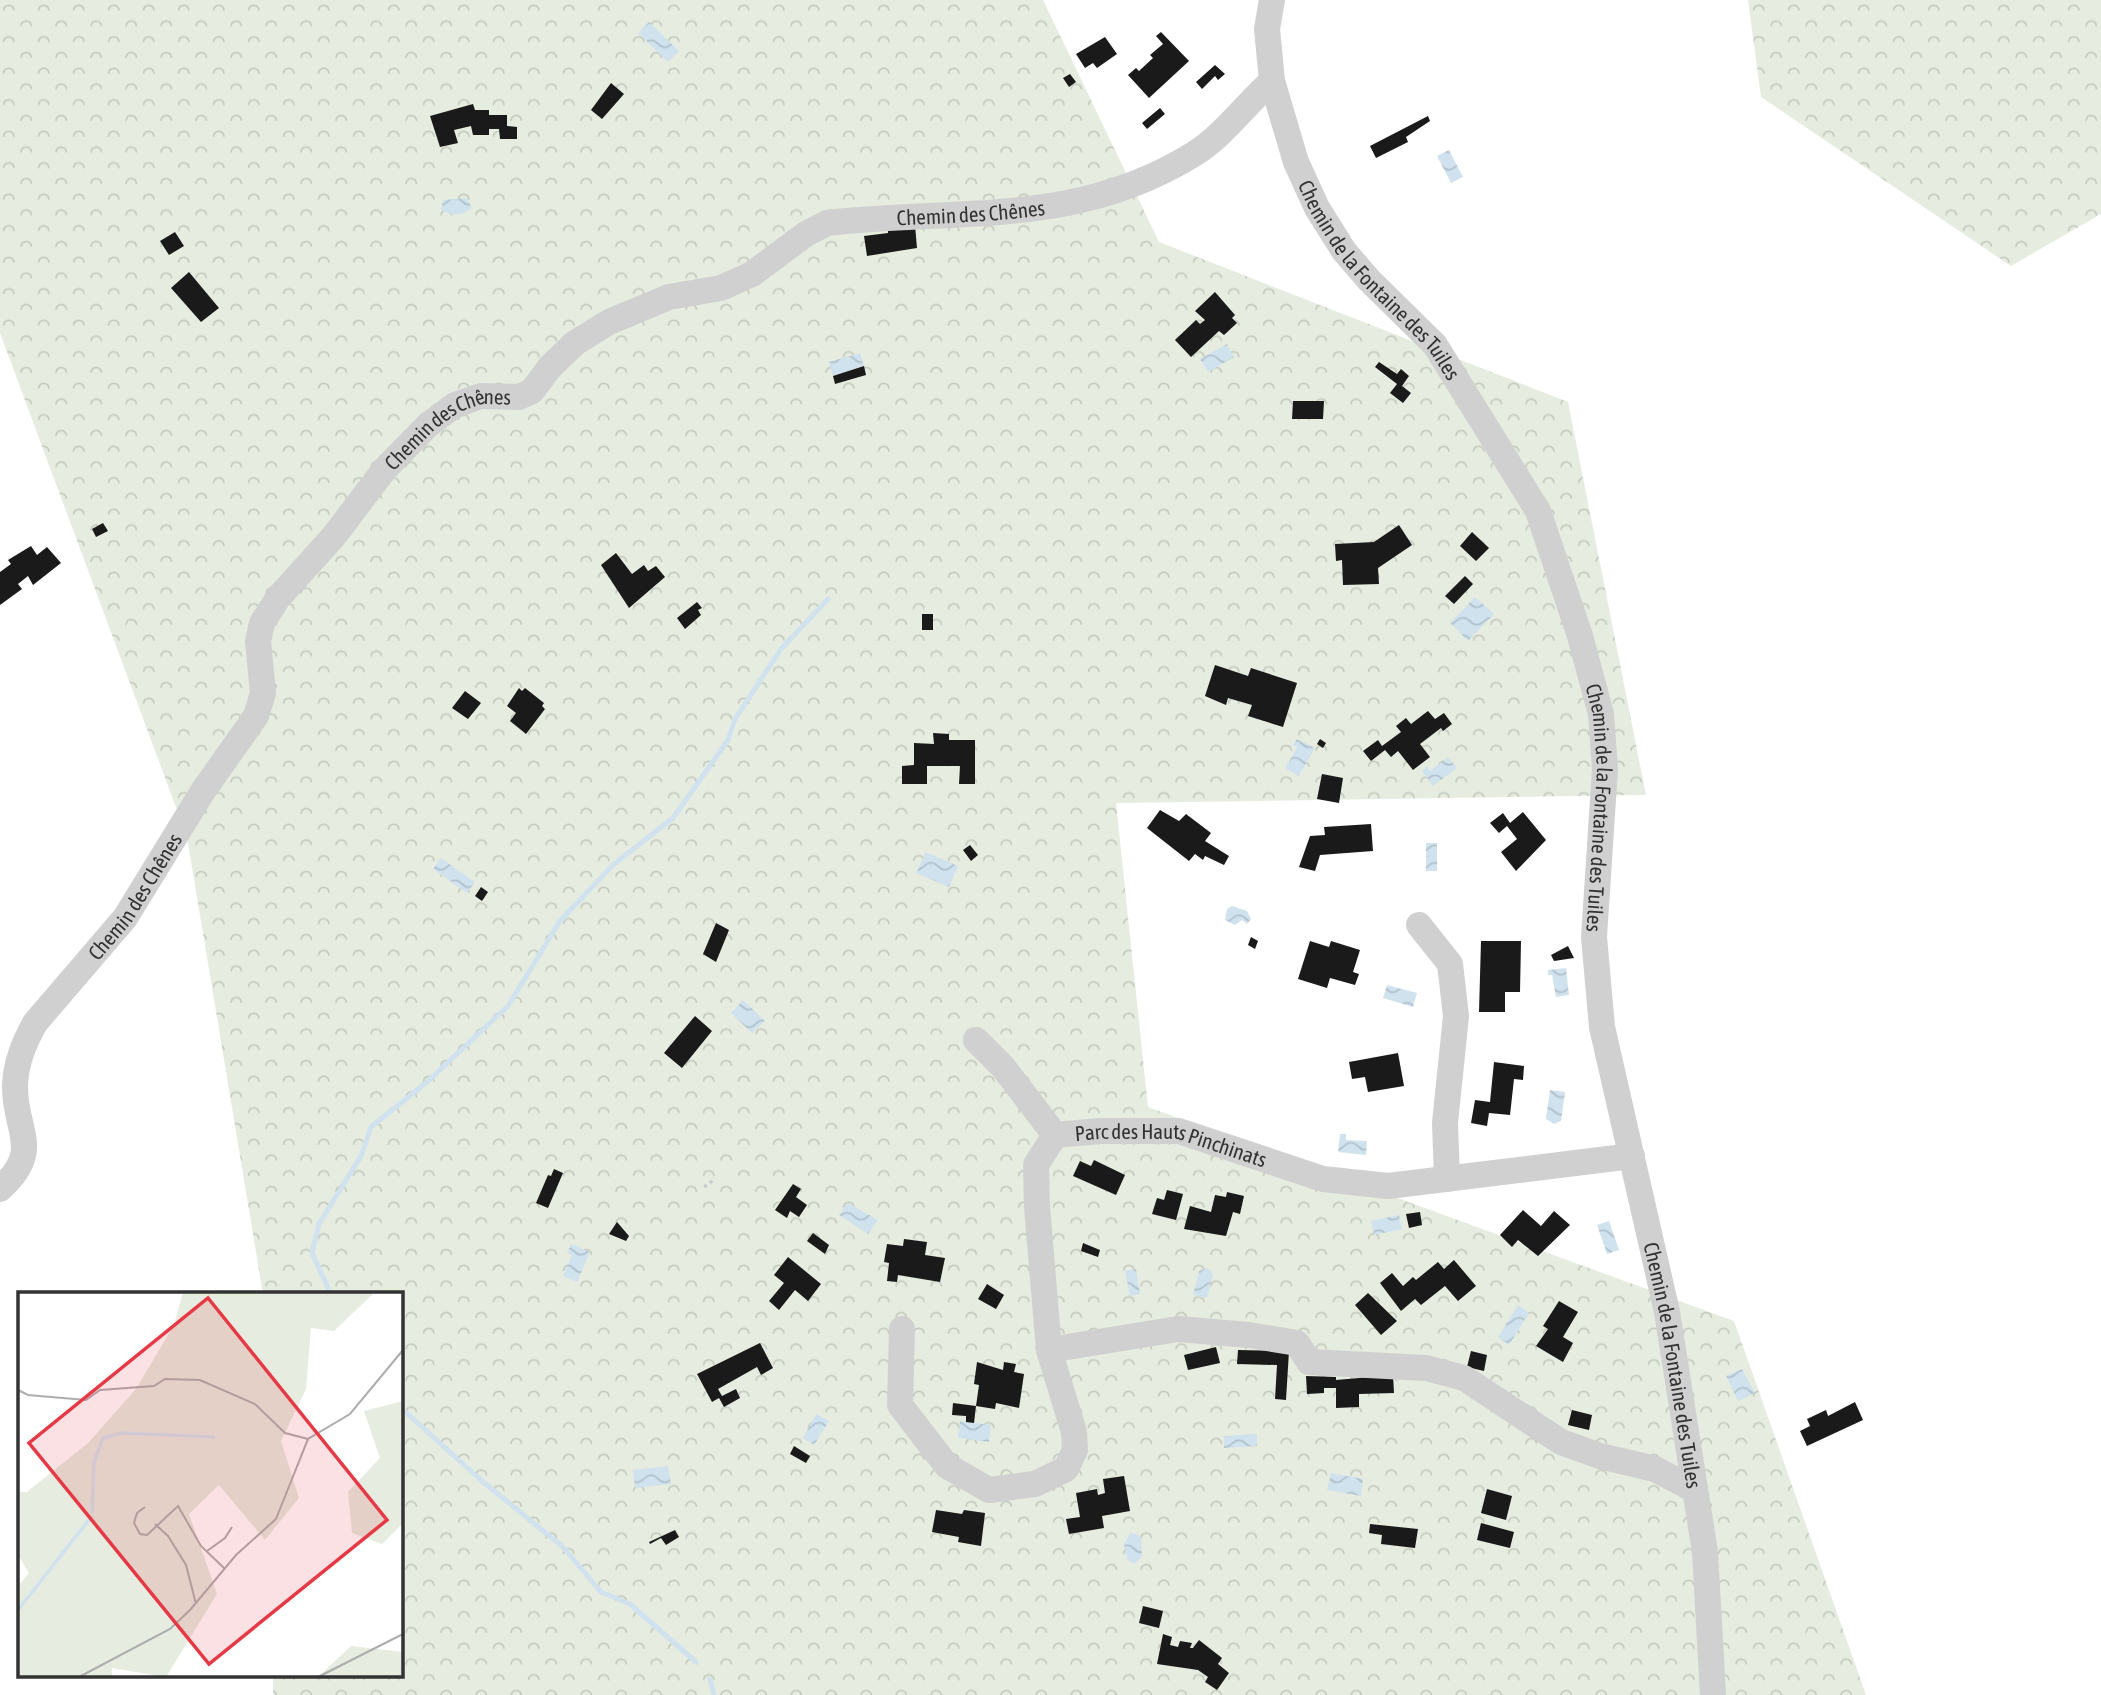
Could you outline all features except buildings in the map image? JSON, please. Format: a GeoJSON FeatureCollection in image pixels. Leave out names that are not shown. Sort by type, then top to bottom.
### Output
{"type":"FeatureCollection","features":[{"type":"Feature","properties":{"kind":"street","name":"Chemin de la Fontaine des Tuiles"},"geometry":{"type":"LineString","coordinates":[[1272,0],[1267,29],[1272,81],[1296,162],[1317,208],[1364,274],[1435,345],[1538,511],[1580,636],[1601,713],[1605,769],[1594,937],[1602,1027],[1667,1312],[1705,1552],[1713,1695]]}},
{"type":"Feature","properties":{"kind":"street","name":"Chemin des Chênes"},"geometry":{"type":"LineString","coordinates":[[0,1189],[17,1174],[24,1160],[25,1143],[15,1086],[24,1042],[35,1023],[125,918],[203,791],[256,716],[262,693],[258,640],[267,614],[384,470],[428,425],[455,405],[481,396],[519,397],[532,391],[550,366],[575,343],[609,322],[670,297],[720,288],[752,274],[798,240],[827,223],[1024,212],[1074,202],[1128,185],[1195,153],[1272,81]]}},
{"type":"Feature","properties":{"kind":"street"},"geometry":{"type":"LineString","coordinates":[[1419,925],[1450,964],[1456,1016],[1445,1123],[1447,1180]]}},
{"type":"Feature","properties":{"kind":"street"},"geometry":{"type":"LineString","coordinates":[[976,1040],[1003,1067],[1055,1135]]}},
{"type":"Feature","properties":{"kind":"street","name":"Parc des Hauts Pinchinats"},"geometry":{"type":"LineString","coordinates":[[902,1329],[900,1405],[947,1466],[989,1490],[1035,1484],[1066,1469],[1075,1450],[1074,1432],[1049,1350],[1037,1207],[1036,1165],[1055,1135],[1100,1131],[1179,1131],[1323,1179],[1388,1186],[1632,1156]]}},
{"type":"Feature","properties":{"kind":"street"},"geometry":{"type":"LineString","coordinates":[[1049,1350],[1178,1329],[1249,1335],[1297,1343],[1309,1362],[1426,1367],[1464,1378],[1561,1442],[1600,1456],[1655,1469],[1695,1490]]}},
{"type":"Feature","properties":{"kind":"path"},"geometry":{"type":"LineString","coordinates":[[704,1187],[715,1179]]}},
{"type":"Feature","properties":{"kind":"green space"},"geometry":{"type":"Polygon","coordinates":[[[0,0],[1043,0],[1159,242],[1568,402],[1646,795],[1116,803],[1148,1107],[1734,1321],[1866,1695],[273,1695],[273,1678],[402,1678],[402,1292],[263,1292],[187,837],[0,333],[0,0]]]}},
{"type":"Feature","properties":{"kind":"green space"},"geometry":{"type":"Polygon","coordinates":[[[1748,0],[2101,0],[2101,214],[2011,266],[1761,97],[1748,0]]]}},
{"type":"Feature","properties":{"kind":"water"},"geometry":{"type":"Polygon","coordinates":[[[649,22],[679,51],[668,62],[638,33],[649,22]]]}},
{"type":"Feature","properties":{"kind":"water"},"geometry":{"type":"Polygon","coordinates":[[[1449,150],[1463,177],[1451,183],[1437,156],[1449,150]]]}},
{"type":"Feature","properties":{"kind":"water"},"geometry":{"type":"Polygon","coordinates":[[[467,198],[472,208],[464,213],[453,214],[441,210],[443,200],[467,198]]]}},
{"type":"Feature","properties":{"kind":"water"},"geometry":{"type":"Polygon","coordinates":[[[1227,344],[1234,357],[1208,372],[1200,359],[1227,344]]]}},
{"type":"Feature","properties":{"kind":"water"},"geometry":{"type":"Polygon","coordinates":[[[860,353],[864,366],[833,376],[829,362],[860,353]]]}},
{"type":"Feature","properties":{"kind":"water"},"geometry":{"type":"Polygon","coordinates":[[[1475,597],[1494,614],[1468,641],[1450,623],[1475,597]]]}},
{"type":"Feature","properties":{"kind":"water"},"geometry":{"type":"Polygon","coordinates":[[[1297,739],[1315,748],[1299,776],[1285,768],[1297,748],[1293,745],[1297,739]]]}},
{"type":"Feature","properties":{"kind":"water"},"geometry":{"type":"Polygon","coordinates":[[[1448,757],[1457,768],[1433,786],[1422,771],[1427,766],[1430,771],[1448,757]]]}},
{"type":"Feature","properties":{"kind":"water"},"geometry":{"type":"Polygon","coordinates":[[[1426,843],[1437,843],[1437,871],[1426,871],[1426,843]]]}},
{"type":"Feature","properties":{"kind":"water"},"geometry":{"type":"Polygon","coordinates":[[[926,852],[958,866],[949,887],[916,873],[926,852]]]}},
{"type":"Feature","properties":{"kind":"water"},"geometry":{"type":"Polygon","coordinates":[[[441,858],[475,882],[467,893],[433,869],[441,858]]]}},
{"type":"Feature","properties":{"kind":"water"},"geometry":{"type":"Polygon","coordinates":[[[1232,906],[1247,911],[1251,919],[1247,924],[1242,920],[1235,925],[1225,920],[1227,909],[1232,906]]]}},
{"type":"Feature","properties":{"kind":"water"},"geometry":{"type":"Polygon","coordinates":[[[1566,968],[1569,995],[1556,997],[1552,975],[1548,975],[1548,970],[1566,968]]]}},
{"type":"Feature","properties":{"kind":"water"},"geometry":{"type":"Polygon","coordinates":[[[1387,985],[1417,993],[1413,1007],[1383,998],[1387,985]]]}},
{"type":"Feature","properties":{"kind":"water"},"geometry":{"type":"Polygon","coordinates":[[[743,1000],[765,1021],[752,1033],[731,1013],[743,1000]]]}},
{"type":"Feature","properties":{"kind":"water"},"geometry":{"type":"Polygon","coordinates":[[[1550,1090],[1565,1092],[1561,1121],[1554,1124],[1546,1119],[1550,1090]]]}},
{"type":"Feature","properties":{"kind":"water"},"geometry":{"type":"Polygon","coordinates":[[[1340,1134],[1346,1134],[1346,1140],[1367,1141],[1366,1155],[1338,1152],[1340,1134]]]}},
{"type":"Feature","properties":{"kind":"water"},"geometry":{"type":"Polygon","coordinates":[[[848,1203],[878,1220],[868,1234],[839,1215],[848,1203]]]}},
{"type":"Feature","properties":{"kind":"water"},"geometry":{"type":"Polygon","coordinates":[[[1399,1215],[1402,1229],[1374,1235],[1371,1221],[1399,1215]]]}},
{"type":"Feature","properties":{"kind":"water"},"geometry":{"type":"Polygon","coordinates":[[[1609,1221],[1619,1250],[1607,1254],[1597,1225],[1609,1221]]]}},
{"type":"Feature","properties":{"kind":"water"},"geometry":{"type":"Polygon","coordinates":[[[571,1244],[590,1252],[577,1282],[563,1276],[572,1255],[567,1253],[571,1244]]]}},
{"type":"Feature","properties":{"kind":"water"},"geometry":{"type":"Polygon","coordinates":[[[1207,1268],[1213,1274],[1207,1298],[1193,1295],[1199,1271],[1207,1268]]]}},
{"type":"Feature","properties":{"kind":"water"},"geometry":{"type":"Polygon","coordinates":[[[1136,1269],[1140,1294],[1130,1296],[1125,1271],[1136,1269]]]}},
{"type":"Feature","properties":{"kind":"water"},"geometry":{"type":"Polygon","coordinates":[[[1518,1305],[1529,1313],[1509,1345],[1498,1337],[1518,1305]]]}},
{"type":"Feature","properties":{"kind":"water"},"geometry":{"type":"Polygon","coordinates":[[[1742,1369],[1755,1393],[1738,1401],[1726,1376],[1742,1369]]]}},
{"type":"Feature","properties":{"kind":"water"},"geometry":{"type":"Polygon","coordinates":[[[816,1414],[829,1421],[814,1445],[803,1438],[816,1414]]]}},
{"type":"Feature","properties":{"kind":"water"},"geometry":{"type":"Polygon","coordinates":[[[960,1421],[991,1425],[989,1442],[958,1438],[960,1421]]]}},
{"type":"Feature","properties":{"kind":"water"},"geometry":{"type":"Polygon","coordinates":[[[1257,1434],[1257,1446],[1224,1448],[1224,1436],[1257,1434]]]}},
{"type":"Feature","properties":{"kind":"water"},"geometry":{"type":"Polygon","coordinates":[[[668,1466],[671,1484],[635,1488],[633,1470],[668,1466]]]}},
{"type":"Feature","properties":{"kind":"water"},"geometry":{"type":"Polygon","coordinates":[[[1331,1473],[1363,1479],[1361,1496],[1327,1490],[1331,1473]]]}},
{"type":"Feature","properties":{"kind":"water"},"geometry":{"type":"Polygon","coordinates":[[[1131,1532],[1141,1537],[1142,1557],[1134,1564],[1127,1559],[1124,1544],[1131,1532]]]}},
{"type":"Feature","properties":{"kind":"waterway"},"geometry":{"type":"LineString","coordinates":[[330,1292],[312,1253],[319,1224],[361,1156],[371,1127],[427,1082],[508,1006],[560,921],[613,865],[673,818],[728,740],[735,719],[781,649],[828,599]]}},
{"type":"Feature","properties":{"kind":"waterway"},"geometry":{"type":"LineString","coordinates":[[402,1409],[482,1481],[563,1547],[601,1592],[630,1604],[696,1662]]}},
{"type":"Feature","properties":{"kind":"waterway"},"geometry":{"type":"LineString","coordinates":[[710,1679],[714,1695]]}}]}
